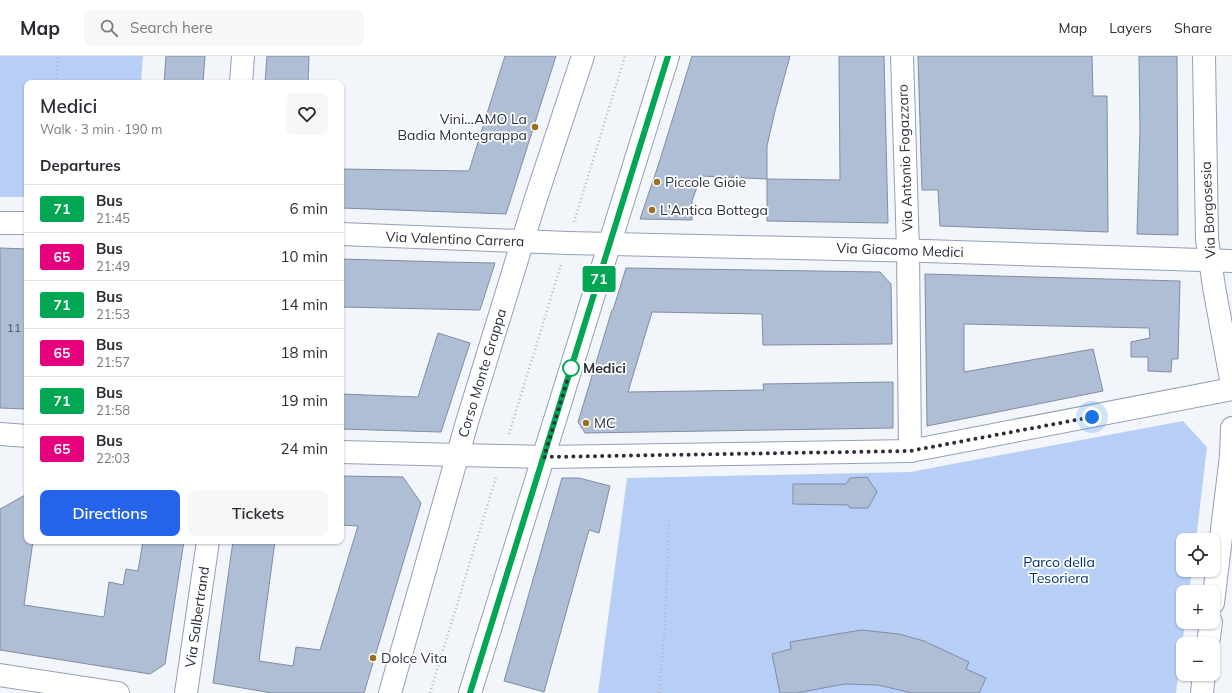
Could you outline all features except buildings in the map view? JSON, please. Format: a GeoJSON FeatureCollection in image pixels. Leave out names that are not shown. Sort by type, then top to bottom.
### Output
{"type":"FeatureCollection","features":[{"type":"Feature","properties":{"kind":"street"},"geometry":{"type":"LineString","coordinates":[[241,80],[243,56]]}},
{"type":"Feature","properties":{"kind":"street","name":"Corso Monte Grappa"},"geometry":{"type":"LineString","coordinates":[[390,693],[457,456],[522,241],[583,56]]}},
{"type":"Feature","properties":{"kind":"street"},"geometry":{"type":"LineString","coordinates":[[470,693],[668,56]]}},
{"type":"Feature","properties":{"kind":"street","name":"Via Antonio Fogazzaro"},"geometry":{"type":"LineString","coordinates":[[902,56],[908,250],[910,451]]}},
{"type":"Feature","properties":{"kind":"street","name":"Via Borgosesia"},"geometry":{"type":"LineString","coordinates":[[1204,56],[1207,239],[1232,386]]}},
{"type":"Feature","properties":{"kind":"street"},"geometry":{"type":"LineString","coordinates":[[0,222],[24,223]]}},
{"type":"Feature","properties":{"kind":"street","name":"Via Valentino Carrera"},"geometry":{"type":"LineString","coordinates":[[344,234],[568,243]]}},
{"type":"Feature","properties":{"kind":"street","name":"Via Giacomo Medici"},"geometry":{"type":"LineString","coordinates":[[568,243],[908,250],[1232,261]]}},
{"type":"Feature","properties":{"kind":"street"},"geometry":{"type":"LineString","coordinates":[[344,452],[544,457],[910,451],[1232,389]]}},
{"type":"Feature","properties":{"kind":"street"},"geometry":{"type":"LineString","coordinates":[[1215,585],[1232,456],[1232,428]]}},
{"type":"Feature","properties":{"kind":"street"},"geometry":{"type":"LineString","coordinates":[[0,434],[24,436]]}},
{"type":"Feature","properties":{"kind":"street","name":"Via Salbertrand"},"geometry":{"type":"LineString","coordinates":[[186,693],[208,544]]}},
{"type":"Feature","properties":{"kind":"street"},"geometry":{"type":"LineString","coordinates":[[0,675],[118,693]]}},
{"type":"Feature","properties":{"kind":"street"},"geometry":{"type":"LineString","coordinates":[[1202,693],[1203,681]]}},
{"type":"Feature","properties":{"kind":"path"},"geometry":{"type":"LineString","coordinates":[[56,80],[58,56]]}},
{"type":"Feature","properties":{"kind":"path"},"geometry":{"type":"LineString","coordinates":[[430,693],[625,56]]}},
{"type":"Feature","properties":{"kind":"path"},"geometry":{"type":"LineString","coordinates":[[659,693],[665,624],[669,519]]}},
{"type":"Feature","properties":{"kind":"green space"},"geometry":{"type":"Polygon","coordinates":[[[0,56],[143,56],[141,80],[24,80],[24,197],[0,197],[0,56]]]}},
{"type":"Feature","properties":{"kind":"green space","name":"Parco della Tesoriera"},"geometry":{"type":"Polygon","coordinates":[[[1183,421],[1207,447],[1197,533],[1176,533],[1176,577],[1191,577],[1190,585],[1176,585],[1176,629],[1184,629],[1183,637],[1176,637],[1176,681],[1178,681],[1176,693],[598,693],[627,478],[910,472],[1183,421]]]}},
{"type":"Feature","properties":{"kind":"bus line","name":"71"},"geometry":{"type":"LineString","coordinates":[[470,693],[668,56]]}},
{"type":"Feature","properties":{"kind":"place","name":"Vini...AMO La Badia Montegrappa"},"geometry":{"type":"Point","coordinates":[535,127]}},
{"type":"Feature","properties":{"kind":"place","name":"Piccole Gioie"},"geometry":{"type":"Point","coordinates":[657,182]}},
{"type":"Feature","properties":{"kind":"place","name":"L'Antica Bottega"},"geometry":{"type":"Point","coordinates":[652,210]}},
{"type":"Feature","properties":{"kind":"place","name":"Medici"},"geometry":{"type":"Point","coordinates":[571,368]}},
{"type":"Feature","properties":{"kind":"place","name":"MC"},"geometry":{"type":"Point","coordinates":[586,423]}},
{"type":"Feature","properties":{"kind":"place","name":"Dolce Vita"},"geometry":{"type":"Point","coordinates":[373,658]}},
{"type":"Feature","properties":{"kind":"route"},"geometry":{"type":"LineString","coordinates":[[571,368],[544,457],[910,451],[1092,417]]}}]}
